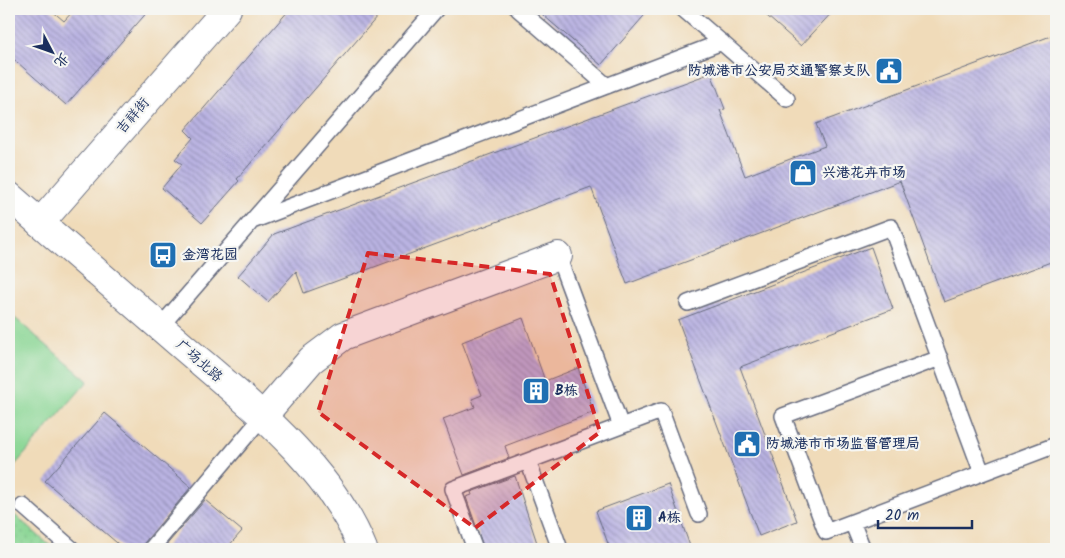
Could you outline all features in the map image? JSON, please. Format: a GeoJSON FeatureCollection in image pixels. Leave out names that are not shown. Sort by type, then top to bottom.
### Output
{"type":"FeatureCollection","features":[{"type":"Feature","properties":{"kind":"street","name":"吉祥街"},"geometry":{"type":"LineString","coordinates":[[40,223],[227,9]]}},
{"type":"Feature","properties":{"kind":"street","name":"广场北路"},"geometry":{"type":"LineString","coordinates":[[9,196],[263,416],[324,481],[357,534],[363,549]]}},
{"type":"Feature","properties":{"kind":"street"},"geometry":{"type":"LineString","coordinates":[[263,416],[311,360],[343,336],[558,256]]}},
{"type":"Feature","properties":{"kind":"lane"},"geometry":{"type":"LineString","coordinates":[[160,327],[436,9]]}},
{"type":"Feature","properties":{"kind":"lane"},"geometry":{"type":"LineString","coordinates":[[518,9],[607,86]]}},
{"type":"Feature","properties":{"kind":"lane"},"geometry":{"type":"LineString","coordinates":[[683,9],[787,99]]}},
{"type":"Feature","properties":{"kind":"lane"},"geometry":{"type":"LineString","coordinates":[[252,221],[722,42]]}},
{"type":"Feature","properties":{"kind":"lane"},"geometry":{"type":"LineString","coordinates":[[688,303],[891,227],[982,473]]}},
{"type":"Feature","properties":{"kind":"lane"},"geometry":{"type":"LineString","coordinates":[[558,256],[621,426]]}},
{"type":"Feature","properties":{"kind":"lane"},"geometry":{"type":"LineString","coordinates":[[940,358],[783,416],[826,532],[1056,445]]}},
{"type":"Feature","properties":{"kind":"lane"},"geometry":{"type":"LineString","coordinates":[[475,549],[453,489],[661,411],[699,514]]}},
{"type":"Feature","properties":{"kind":"lane"},"geometry":{"type":"LineString","coordinates":[[151,549],[263,416]]}},
{"type":"Feature","properties":{"kind":"lane"},"geometry":{"type":"LineString","coordinates":[[528,461],[560,549]]}},
{"type":"Feature","properties":{"kind":"lane"},"geometry":{"type":"LineString","coordinates":[[23,506],[72,549]]}},
{"type":"Feature","properties":{"kind":"lane"},"geometry":{"type":"LineString","coordinates":[[852,522],[863,549]]}},
{"type":"Feature","properties":{"kind":"highlighted area"},"geometry":{"type":"Polygon","coordinates":[[[368,253],[550,274],[600,432],[475,528],[318,412],[368,253]]]}},
{"type":"Feature","properties":{"kind":"green space"},"geometry":{"type":"Polygon","coordinates":[[[9,313],[88,381],[9,472],[9,313]]]}},
{"type":"Feature","properties":{"kind":"green space"},"geometry":{"type":"Polygon","coordinates":[[[9,510],[54,549],[9,549],[9,510]]]}},
{"type":"Feature","properties":{"kind":"building"},"geometry":{"type":"Polygon","coordinates":[[[9,9],[50,9],[64,21],[75,9],[150,9],[66,105],[9,55],[9,9]]]}},
{"type":"Feature","properties":{"kind":"building"},"geometry":{"type":"Polygon","coordinates":[[[290,9],[384,9],[237,179],[239,181],[202,223],[162,188],[182,164],[175,159],[193,138],[185,130],[290,9]]]}},
{"type":"Feature","properties":{"kind":"building"},"geometry":{"type":"Polygon","coordinates":[[[536,9],[650,9],[601,65],[536,9]]]}},
{"type":"Feature","properties":{"kind":"building"},"geometry":{"type":"Polygon","coordinates":[[[759,9],[835,9],[801,46],[759,9]]]}},
{"type":"Feature","properties":{"kind":"building"},"geometry":{"type":"Polygon","coordinates":[[[1056,34],[1056,260],[944,302],[900,181],[627,284],[591,187],[304,293],[296,271],[268,302],[238,276],[274,234],[711,73],[725,109],[720,110],[745,176],[825,146],[816,124],[1056,34]]]}},
{"type":"Feature","properties":{"kind":"building","name":"防城港市市场监督管理局"},"geometry":{"type":"Polygon","coordinates":[[[871,247],[893,309],[740,367],[797,521],[759,536],[678,320],[871,247]]]}},
{"type":"Feature","properties":{"kind":"building","name":"B栋"},"geometry":{"type":"Polygon","coordinates":[[[523,318],[545,381],[578,368],[594,412],[505,446],[509,458],[464,475],[443,419],[475,407],[472,399],[482,395],[462,342],[523,318]]]}},
{"type":"Feature","properties":{"kind":"building"},"geometry":{"type":"Polygon","coordinates":[[[105,413],[191,487],[144,543],[142,549],[124,549],[45,481],[105,413]]]}},
{"type":"Feature","properties":{"kind":"building"},"geometry":{"type":"Polygon","coordinates":[[[515,476],[539,549],[484,549],[466,497],[472,495],[471,492],[515,476]]]}},
{"type":"Feature","properties":{"kind":"building","name":"A栋"},"geometry":{"type":"Polygon","coordinates":[[[668,484],[691,549],[610,549],[596,511],[668,484]]]}},
{"type":"Feature","properties":{"kind":"building"},"geometry":{"type":"Polygon","coordinates":[[[205,500],[242,531],[226,549],[163,549],[205,500]]]}},
{"type":"Feature","properties":{"kind":"place","name":"防城港市公安局交通警察支队"},"geometry":{"type":"Point","coordinates":[889,71]}},
{"type":"Feature","properties":{"kind":"place","name":"兴港花卉市场"},"geometry":{"type":"Point","coordinates":[803,173]}},
{"type":"Feature","properties":{"kind":"place","name":"金湾花园"},"geometry":{"type":"Point","coordinates":[163,255]}},
{"type":"Feature","properties":{"kind":"place","name":"B栋"},"geometry":{"type":"Point","coordinates":[536,391]}},
{"type":"Feature","properties":{"kind":"place","name":"防城港市市场监督管理局"},"geometry":{"type":"Point","coordinates":[747,444]}},
{"type":"Feature","properties":{"kind":"place","name":"A栋"},"geometry":{"type":"Point","coordinates":[639,518]}}]}
